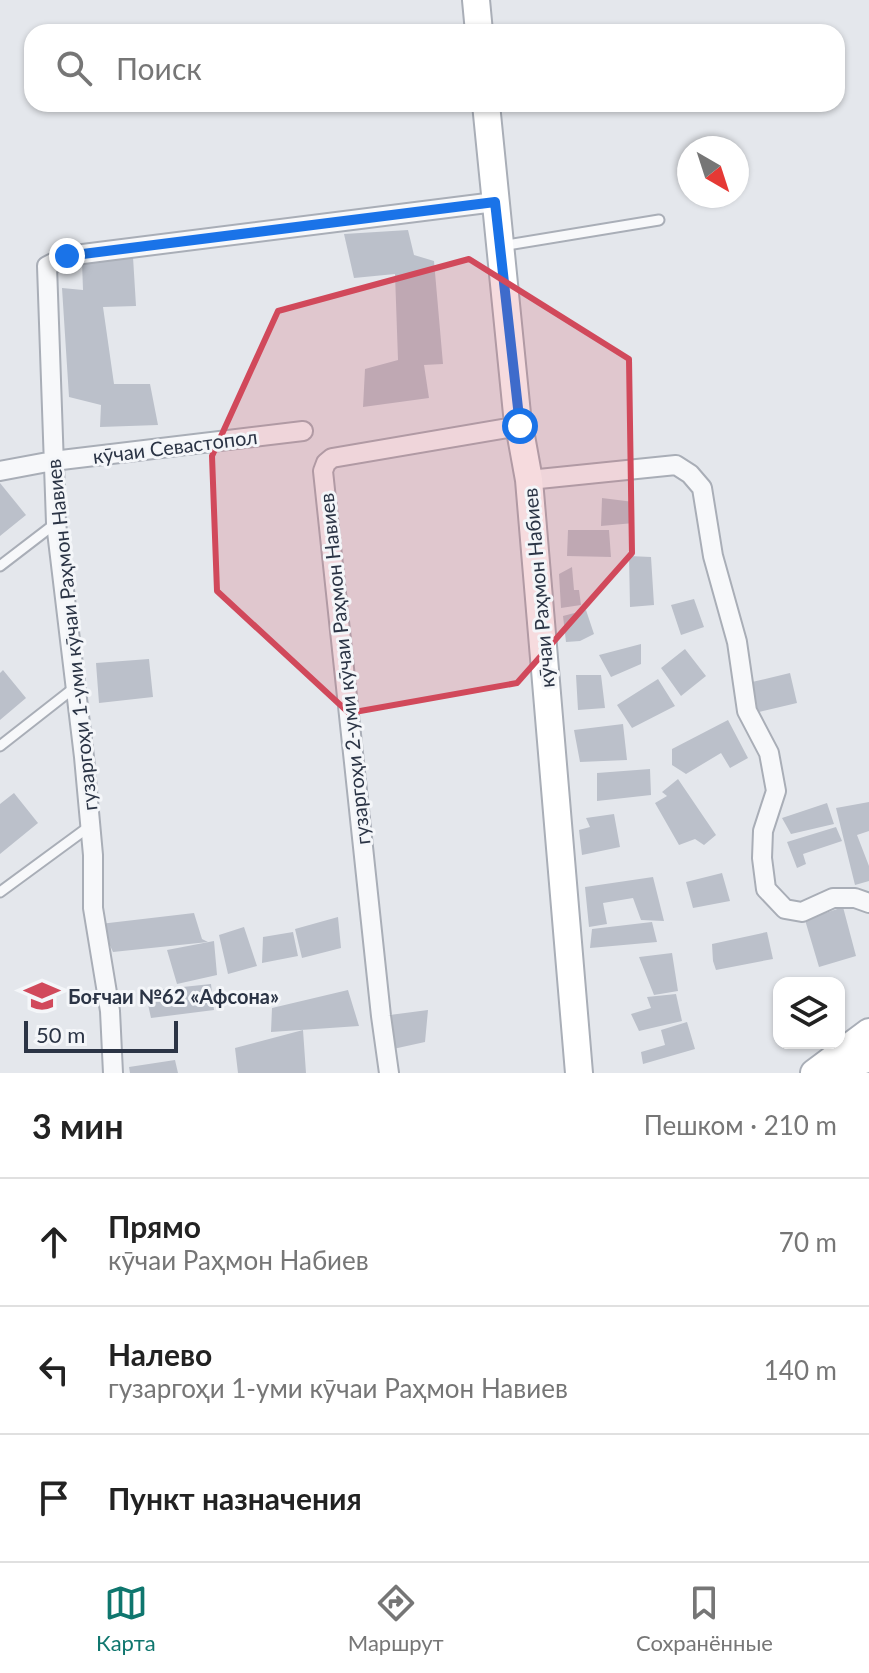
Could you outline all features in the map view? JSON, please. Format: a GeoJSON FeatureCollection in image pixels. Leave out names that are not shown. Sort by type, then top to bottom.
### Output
{"type":"FeatureCollection","features":[{"type":"Feature","properties":{"kind":"main road"},"geometry":{"type":"LineString","coordinates":[[476,0],[478,24]]}},
{"type":"Feature","properties":{"kind":"main road","name":"кӯчаи Раҳмон Набиев"},"geometry":{"type":"LineString","coordinates":[[487,112],[499,246],[529,480],[579,1073]]}},
{"type":"Feature","properties":{"kind":"main road"},"geometry":{"type":"LineString","coordinates":[[814,1073],[869,1032]]}},
{"type":"Feature","properties":{"kind":"main road"},"geometry":{"type":"LineString","coordinates":[[575,1045],[597,1073]]}},
{"type":"Feature","properties":{"kind":"main road"},"geometry":{"type":"LineString","coordinates":[[829,1073],[869,1058]]}},
{"type":"Feature","properties":{"kind":"street","name":"гузаргоҳи 1-уми кӯчаи Раҳмон Навиев"},"geometry":{"type":"LineString","coordinates":[[113,1073],[110,1011],[93,908],[93,855],[56,523],[47,266],[67,256],[495,202]]}},
{"type":"Feature","properties":{"kind":"street","name":"гузаргоҳи 2-уми кӯчаи Раҳмон Навиев"},"geometry":{"type":"LineString","coordinates":[[389,1073],[323,471],[332,458],[520,426]]}},
{"type":"Feature","properties":{"kind":"street","name":"кӯчаи Севастопол"},"geometry":{"type":"LineString","coordinates":[[0,471],[53,461],[303,431]]}},
{"type":"Feature","properties":{"kind":"street"},"geometry":{"type":"LineString","coordinates":[[529,480],[676,465],[690,474],[702,488],[713,556],[737,642],[747,711],[769,753],[776,791],[763,831],[766,889],[785,909],[802,912],[833,898],[855,898],[869,903]]}},
{"type":"Feature","properties":{"kind":"lane"},"geometry":{"type":"LineString","coordinates":[[499,246],[659,220]]}},
{"type":"Feature","properties":{"kind":"lane"},"geometry":{"type":"LineString","coordinates":[[0,566],[56,523]]}},
{"type":"Feature","properties":{"kind":"lane"},"geometry":{"type":"LineString","coordinates":[[0,746],[74,688]]}},
{"type":"Feature","properties":{"kind":"lane"},"geometry":{"type":"LineString","coordinates":[[0,892],[90,826]]}},
{"type":"Feature","properties":{"kind":"highlighted area"},"geometry":{"type":"Polygon","coordinates":[[[469,259],[629,359],[632,553],[517,683],[349,713],[217,591],[212,456],[278,311],[469,259]]]}},
{"type":"Feature","properties":{"kind":"building"},"geometry":{"type":"Polygon","coordinates":[[[408,230],[414,255],[434,261],[443,364],[424,365],[429,398],[363,407],[365,369],[398,360],[395,274],[354,278],[344,234],[408,230]]]}},
{"type":"Feature","properties":{"kind":"building"},"geometry":{"type":"Polygon","coordinates":[[[133,257],[136,306],[103,307],[114,384],[150,384],[158,425],[100,427],[101,405],[69,397],[62,288],[83,290],[82,262],[133,257]]]}},
{"type":"Feature","properties":{"kind":"building"},"geometry":{"type":"Polygon","coordinates":[[[0,483],[26,515],[0,536],[0,483]]]}},
{"type":"Feature","properties":{"kind":"building"},"geometry":{"type":"Polygon","coordinates":[[[602,498],[634,502],[634,523],[601,526],[602,498]]]}},
{"type":"Feature","properties":{"kind":"building"},"geometry":{"type":"Polygon","coordinates":[[[568,530],[609,530],[611,557],[567,556],[568,530]]]}},
{"type":"Feature","properties":{"kind":"building"},"geometry":{"type":"Polygon","coordinates":[[[629,556],[651,557],[654,605],[630,607],[629,556]]]}},
{"type":"Feature","properties":{"kind":"building"},"geometry":{"type":"Polygon","coordinates":[[[572,567],[574,590],[579,590],[581,605],[561,608],[559,574],[572,567]]]}},
{"type":"Feature","properties":{"kind":"building"},"geometry":{"type":"Polygon","coordinates":[[[694,599],[704,627],[681,635],[671,605],[694,599]]]}},
{"type":"Feature","properties":{"kind":"building"},"geometry":{"type":"Polygon","coordinates":[[[586,610],[594,634],[580,641],[566,642],[563,616],[586,610]]]}},
{"type":"Feature","properties":{"kind":"building"},"geometry":{"type":"Polygon","coordinates":[[[641,644],[641,664],[611,677],[599,655],[641,644]]]}},
{"type":"Feature","properties":{"kind":"building"},"geometry":{"type":"Polygon","coordinates":[[[685,649],[706,676],[681,696],[661,668],[685,649]]]}},
{"type":"Feature","properties":{"kind":"building"},"geometry":{"type":"Polygon","coordinates":[[[149,659],[153,697],[99,703],[96,663],[149,659]]]}},
{"type":"Feature","properties":{"kind":"building"},"geometry":{"type":"Polygon","coordinates":[[[3,670],[26,698],[0,720],[0,673],[3,670]]]}},
{"type":"Feature","properties":{"kind":"building"},"geometry":{"type":"Polygon","coordinates":[[[790,673],[797,703],[759,712],[752,700],[752,682],[790,673]]]}},
{"type":"Feature","properties":{"kind":"building"},"geometry":{"type":"Polygon","coordinates":[[[576,675],[601,675],[605,708],[578,710],[576,675]]]}},
{"type":"Feature","properties":{"kind":"building"},"geometry":{"type":"Polygon","coordinates":[[[658,679],[675,706],[632,728],[617,705],[658,679]]]}},
{"type":"Feature","properties":{"kind":"building"},"geometry":{"type":"Polygon","coordinates":[[[728,720],[748,758],[730,768],[721,753],[686,774],[672,765],[672,749],[728,720]]]}},
{"type":"Feature","properties":{"kind":"building"},"geometry":{"type":"Polygon","coordinates":[[[623,724],[627,760],[580,762],[574,730],[623,724]]]}},
{"type":"Feature","properties":{"kind":"building"},"geometry":{"type":"Polygon","coordinates":[[[650,769],[651,795],[597,801],[597,773],[650,769]]]}},
{"type":"Feature","properties":{"kind":"building"},"geometry":{"type":"Polygon","coordinates":[[[678,779],[716,835],[704,845],[695,839],[679,845],[655,803],[667,796],[662,792],[678,779]]]}},
{"type":"Feature","properties":{"kind":"building"},"geometry":{"type":"Polygon","coordinates":[[[14,793],[38,823],[0,854],[0,804],[14,793]]]}},
{"type":"Feature","properties":{"kind":"building"},"geometry":{"type":"Polygon","coordinates":[[[869,802],[869,831],[857,835],[869,866],[869,881],[855,885],[836,808],[869,802]]]}},
{"type":"Feature","properties":{"kind":"building"},"geometry":{"type":"Polygon","coordinates":[[[827,803],[834,824],[791,834],[782,818],[827,803]]]}},
{"type":"Feature","properties":{"kind":"building"},"geometry":{"type":"Polygon","coordinates":[[[614,814],[620,847],[582,855],[579,830],[590,827],[586,818],[614,814]]]}},
{"type":"Feature","properties":{"kind":"building"},"geometry":{"type":"Polygon","coordinates":[[[836,827],[842,841],[803,854],[806,864],[797,868],[787,842],[836,827]]]}},
{"type":"Feature","properties":{"kind":"building"},"geometry":{"type":"Polygon","coordinates":[[[722,873],[730,901],[693,908],[686,882],[722,873]]]}},
{"type":"Feature","properties":{"kind":"building"},"geometry":{"type":"Polygon","coordinates":[[[653,877],[664,921],[641,920],[633,898],[603,903],[607,924],[589,927],[585,887],[653,877]]]}},
{"type":"Feature","properties":{"kind":"building"},"geometry":{"type":"Polygon","coordinates":[[[843,907],[856,956],[819,967],[805,920],[843,907]]]}},
{"type":"Feature","properties":{"kind":"building"},"geometry":{"type":"Polygon","coordinates":[[[194,913],[202,939],[208,942],[113,952],[100,924],[194,913]]]}},
{"type":"Feature","properties":{"kind":"building"},"geometry":{"type":"Polygon","coordinates":[[[338,917],[341,948],[302,958],[295,929],[338,917]]]}},
{"type":"Feature","properties":{"kind":"building"},"geometry":{"type":"Polygon","coordinates":[[[652,922],[657,942],[590,948],[592,929],[652,922]]]}},
{"type":"Feature","properties":{"kind":"building"},"geometry":{"type":"Polygon","coordinates":[[[244,927],[257,966],[228,974],[219,935],[244,927]]]}},
{"type":"Feature","properties":{"kind":"building"},"geometry":{"type":"Polygon","coordinates":[[[293,932],[298,956],[262,963],[263,937],[293,932]]]}},
{"type":"Feature","properties":{"kind":"building"},"geometry":{"type":"Polygon","coordinates":[[[767,932],[773,959],[716,970],[712,944],[767,932]]]}},
{"type":"Feature","properties":{"kind":"building"},"geometry":{"type":"Polygon","coordinates":[[[214,941],[217,975],[177,984],[167,950],[214,941]]]}},
{"type":"Feature","properties":{"kind":"building"},"geometry":{"type":"Polygon","coordinates":[[[672,953],[678,991],[654,995],[639,957],[672,953]]]}},
{"type":"Feature","properties":{"kind":"building"},"geometry":{"type":"Polygon","coordinates":[[[211,984],[214,1010],[151,1018],[145,991],[211,984]]]}},
{"type":"Feature","properties":{"kind":"building"},"geometry":{"type":"Polygon","coordinates":[[[348,990],[359,1026],[271,1032],[272,1008],[348,990]]]}},
{"type":"Feature","properties":{"kind":"building"},"geometry":{"type":"Polygon","coordinates":[[[676,994],[682,1021],[639,1031],[631,1014],[651,1008],[647,997],[676,994]]]}},
{"type":"Feature","properties":{"kind":"building"},"geometry":{"type":"Polygon","coordinates":[[[428,1010],[425,1042],[393,1049],[382,1016],[428,1010]]]}},
{"type":"Feature","properties":{"kind":"building"},"geometry":{"type":"Polygon","coordinates":[[[687,1022],[695,1049],[643,1064],[641,1052],[665,1045],[661,1030],[687,1022]]]}},
{"type":"Feature","properties":{"kind":"building"},"geometry":{"type":"Polygon","coordinates":[[[303,1030],[306,1073],[238,1073],[235,1048],[303,1030]]]}},
{"type":"Feature","properties":{"kind":"building"},"geometry":{"type":"Polygon","coordinates":[[[175,1060],[178,1073],[130,1073],[129,1067],[175,1060]]]}},
{"type":"Feature","properties":{"kind":"place","name":"Боғчаи №62 «Афсона»"},"geometry":{"type":"Point","coordinates":[42,996]}},
{"type":"Feature","properties":{"kind":"route"},"geometry":{"type":"LineString","coordinates":[[67,256],[495,202],[520,426]]}}]}
